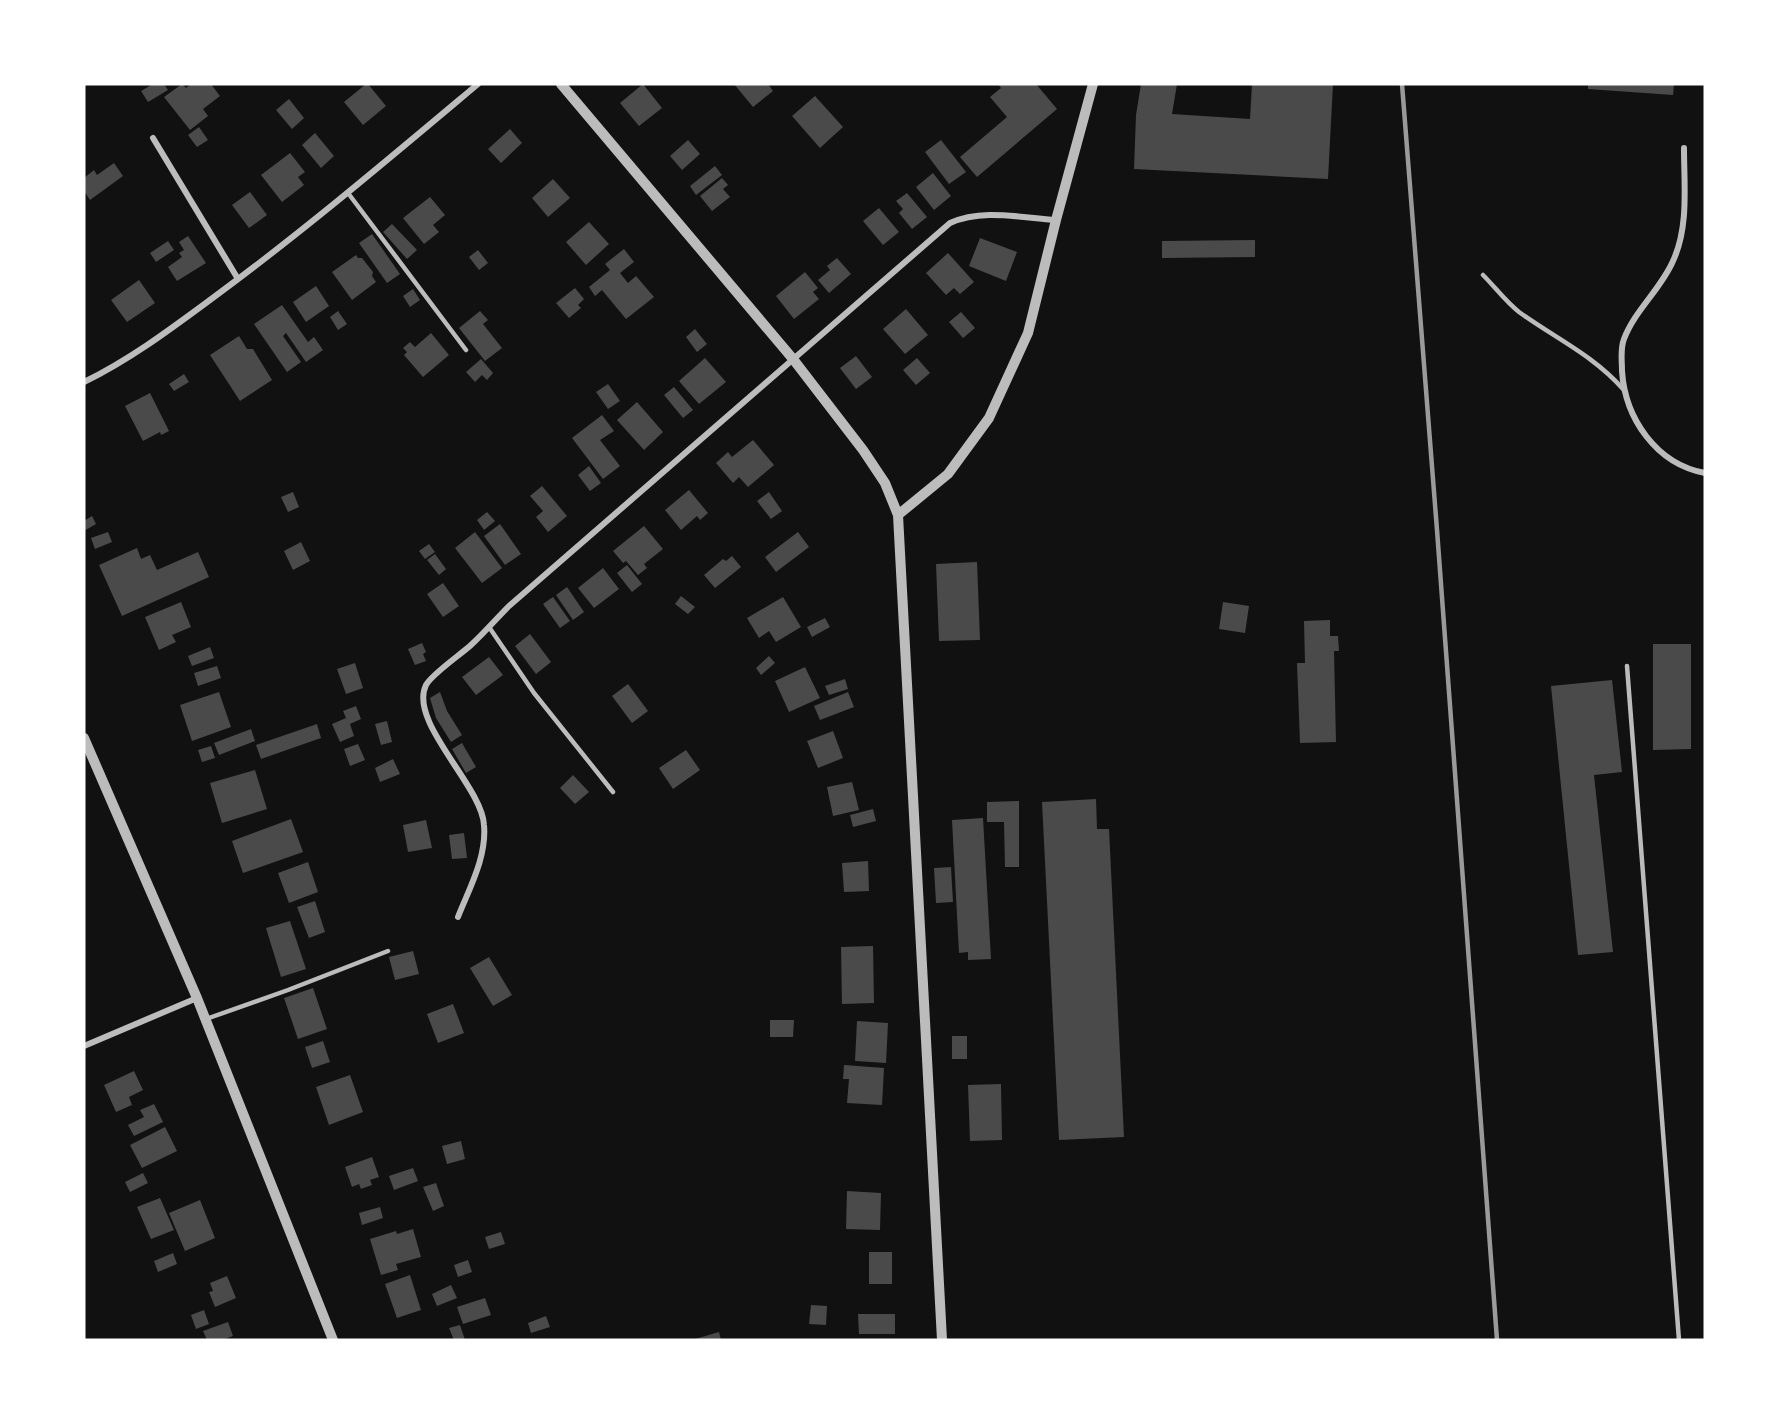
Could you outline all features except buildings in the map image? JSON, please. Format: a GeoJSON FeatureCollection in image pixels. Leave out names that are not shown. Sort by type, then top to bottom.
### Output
{"type":"FeatureCollection","features":[{"type":"Feature","properties":{"kind":"street"},"geometry":{"type":"LineString","coordinates":[[84,382],[134,354],[238,279],[348,193],[478,84]]}},
{"type":"Feature","properties":{"kind":"street"},"geometry":{"type":"LineString","coordinates":[[561,84],[793,359],[864,450],[885,483],[898,514],[942,1340]]}},
{"type":"Feature","properties":{"kind":"street"},"geometry":{"type":"LineString","coordinates":[[898,514],[948,474],[989,418],[1028,333],[1093,84]]}},
{"type":"Feature","properties":{"kind":"street"},"geometry":{"type":"LineString","coordinates":[[153,138],[238,279]]}},
{"type":"Feature","properties":{"kind":"street"},"geometry":{"type":"LineString","coordinates":[[1684,148],[1684,207],[1680,238],[1673,262],[1635,319],[1624,340],[1621,354],[1623,389],[1641,431],[1653,446],[1692,471],[1705,473]]}},
{"type":"Feature","properties":{"kind":"street"},"geometry":{"type":"LineString","coordinates":[[458,917],[481,855],[484,824],[476,801],[439,740],[427,715],[423,696],[427,682],[470,645],[509,606],[950,223],[965,216],[984,215],[1056,220]]}},
{"type":"Feature","properties":{"kind":"street"},"geometry":{"type":"LineString","coordinates":[[84,738],[206,1019],[333,1340]]}},
{"type":"Feature","properties":{"kind":"street"},"geometry":{"type":"LineString","coordinates":[[84,1046],[197,998]]}},
{"type":"Feature","properties":{"kind":"lane"},"geometry":{"type":"LineString","coordinates":[[348,193],[466,350]]}},
{"type":"Feature","properties":{"kind":"lane"},"geometry":{"type":"LineString","coordinates":[[1483,275],[1516,309],[1593,360],[1623,389]]}},
{"type":"Feature","properties":{"kind":"lane"},"geometry":{"type":"LineString","coordinates":[[489,627],[534,693],[614,792]]}},
{"type":"Feature","properties":{"kind":"lane"},"geometry":{"type":"LineString","coordinates":[[1627,666],[1679,1340]]}},
{"type":"Feature","properties":{"kind":"lane"},"geometry":{"type":"LineString","coordinates":[[206,1019],[388,951]]}},
{"type":"Feature","properties":{"kind":"railway"},"geometry":{"type":"LineString","coordinates":[[1402,84],[1497,1340]]}}]}
